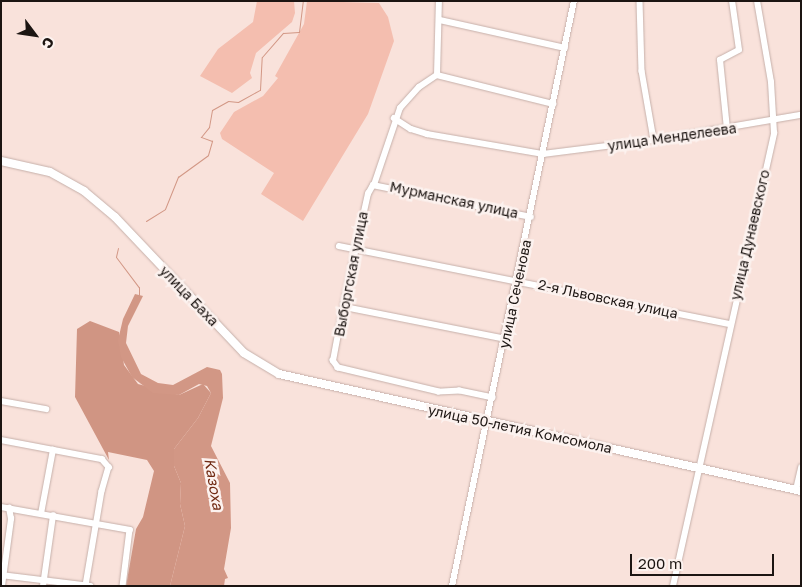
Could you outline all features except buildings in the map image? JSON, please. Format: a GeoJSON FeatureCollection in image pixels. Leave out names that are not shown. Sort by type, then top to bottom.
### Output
{"type":"FeatureCollection","features":[{"type":"Feature","properties":{"kind":"main road","name":"улица Баха"},"geometry":{"type":"LineString","coordinates":[[1,161],[38,168],[72,182],[132,234],[244,353]]}},
{"type":"Feature","properties":{"kind":"main road","name":"улица 50-летия Комсомола"},"geometry":{"type":"LineString","coordinates":[[244,353],[264,367],[290,378],[798,490]]}},
{"type":"Feature","properties":{"kind":"street"},"geometry":{"type":"LineString","coordinates":[[439,1],[440,20],[437,75],[553,104]]}},
{"type":"Feature","properties":{"kind":"street","name":"улица Сеченова"},"geometry":{"type":"LineString","coordinates":[[452,586],[506,339],[574,1]]}},
{"type":"Feature","properties":{"kind":"street"},"geometry":{"type":"LineString","coordinates":[[640,1],[642,71],[654,140]]}},
{"type":"Feature","properties":{"kind":"street"},"geometry":{"type":"LineString","coordinates":[[727,129],[720,60],[739,50],[732,1]]}},
{"type":"Feature","properties":{"kind":"street","name":"улица Дунаевского"},"geometry":{"type":"LineString","coordinates":[[673,586],[774,120],[757,1]]}},
{"type":"Feature","properties":{"kind":"street"},"geometry":{"type":"LineString","coordinates":[[440,20],[564,48]]}},
{"type":"Feature","properties":{"kind":"street","name":"Выборгская улица"},"geometry":{"type":"LineString","coordinates":[[437,75],[411,94],[394,118],[375,184],[368,194],[355,248],[334,366],[439,392],[460,390],[493,398]]}},
{"type":"Feature","properties":{"kind":"street","name":"улица Менделеева"},"geometry":{"type":"LineString","coordinates":[[394,118],[427,134],[543,154],[727,129],[801,115]]}},
{"type":"Feature","properties":{"kind":"street","name":"Мурманская улица"},"geometry":{"type":"LineString","coordinates":[[375,184],[531,217]]}},
{"type":"Feature","properties":{"kind":"street","name":"2-я Львовская улица"},"geometry":{"type":"LineString","coordinates":[[339,246],[518,280],[730,324]]}},
{"type":"Feature","properties":{"kind":"street"},"geometry":{"type":"LineString","coordinates":[[345,306],[506,339]]}},
{"type":"Feature","properties":{"kind":"street"},"geometry":{"type":"LineString","coordinates":[[1,401],[46,409]]}},
{"type":"Feature","properties":{"kind":"street"},"geometry":{"type":"LineString","coordinates":[[1,440],[102,459],[109,467],[95,525],[86,586]]}},
{"type":"Feature","properties":{"kind":"street"},"geometry":{"type":"LineString","coordinates":[[41,514],[53,450]]}},
{"type":"Feature","properties":{"kind":"street"},"geometry":{"type":"LineString","coordinates":[[798,490],[801,468]]}},
{"type":"Feature","properties":{"kind":"street"},"geometry":{"type":"LineString","coordinates":[[1,507],[130,530],[123,586]]}},
{"type":"Feature","properties":{"kind":"street"},"geometry":{"type":"LineString","coordinates":[[2,586],[11,519],[9,508]]}},
{"type":"Feature","properties":{"kind":"street"},"geometry":{"type":"LineString","coordinates":[[44,583],[53,516]]}},
{"type":"Feature","properties":{"kind":"street"},"geometry":{"type":"LineString","coordinates":[[2,575],[44,583],[90,586]]}},
{"type":"Feature","properties":{"kind":"shaded area"},"geometry":{"type":"Polygon","coordinates":[[[257,1],[294,1],[295,13],[292,22],[256,53],[250,73],[252,78],[232,93],[200,76],[218,49],[253,22],[257,1]]]}},
{"type":"Feature","properties":{"kind":"shaded area"},"geometry":{"type":"Polygon","coordinates":[[[307,1],[379,3],[388,17],[394,41],[368,114],[303,221],[261,194],[274,173],[222,139],[220,133],[234,112],[263,96],[278,78],[275,76],[304,24],[307,1]]]}},
{"type":"Feature","properties":{"kind":"shaded area"},"geometry":{"type":"Polygon","coordinates":[[[90,321],[119,332],[124,365],[138,384],[179,395],[203,384],[211,393],[198,418],[174,449],[174,466],[181,483],[180,504],[185,526],[170,586],[126,586],[136,529],[143,517],[154,471],[147,460],[108,452],[109,460],[75,397],[77,329],[90,321]]]}},
{"type":"Feature","properties":{"kind":"water"},"geometry":{"type":"Polygon","coordinates":[[[135,294],[143,296],[128,326],[126,343],[141,374],[158,383],[173,385],[207,367],[220,370],[222,374],[223,398],[211,446],[230,483],[231,528],[224,569],[228,578],[225,579],[224,586],[170,586],[185,526],[180,504],[181,483],[174,466],[174,449],[198,418],[211,393],[207,386],[199,384],[179,395],[153,393],[132,377],[121,357],[118,340],[123,319],[135,294]]]}},
{"type":"Feature","properties":{"kind":"waterway","name":"Казоха"},"geometry":{"type":"LineString","coordinates":[[146,221],[165,209],[178,177],[208,155],[212,141],[201,137],[209,127],[212,110],[228,101],[238,102],[260,90],[262,57],[283,33],[299,32],[303,1]]}},
{"type":"Feature","properties":{"kind":"waterway","name":"Казоха"},"geometry":{"type":"LineString","coordinates":[[118,248],[116,257],[139,287],[139,295]]}}]}
